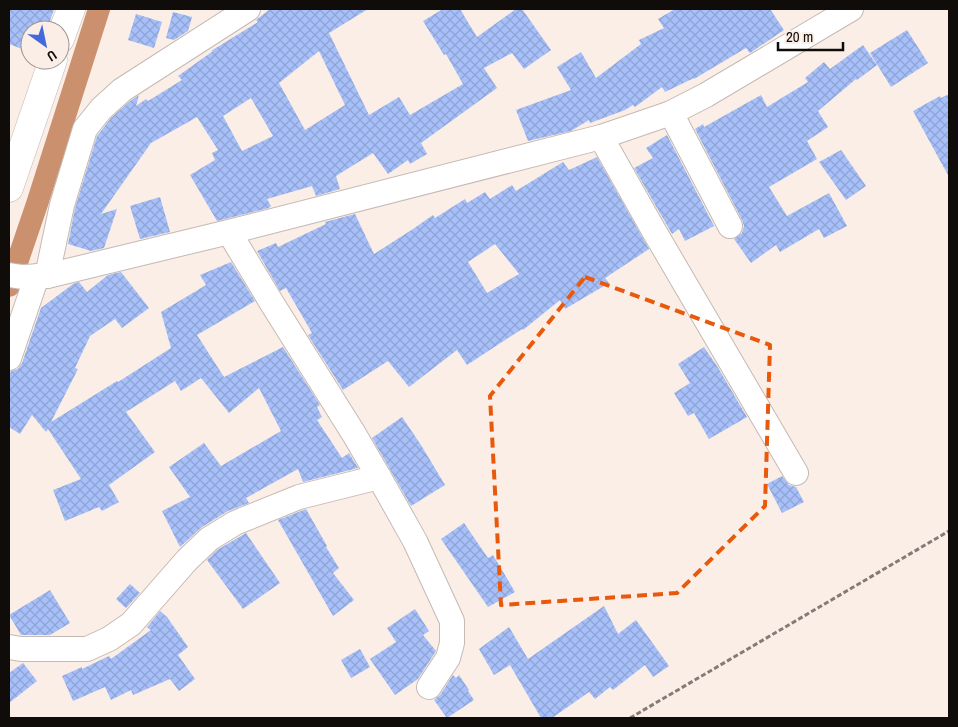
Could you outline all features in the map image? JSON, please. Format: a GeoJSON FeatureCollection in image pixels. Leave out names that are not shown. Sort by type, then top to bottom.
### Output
{"type":"FeatureCollection","features":[{"type":"Feature","properties":{"kind":"main road"},"geometry":{"type":"LineString","coordinates":[[9,188],[50,70]]}},
{"type":"Feature","properties":{"kind":"street"},"geometry":{"type":"LineString","coordinates":[[9,358],[29,276],[62,205],[84,129],[101,109],[122,90],[248,9]]}},
{"type":"Feature","properties":{"kind":"street"},"geometry":{"type":"LineString","coordinates":[[29,276],[229,232],[602,137],[670,113],[706,95],[851,9]]}},
{"type":"Feature","properties":{"kind":"street"},"geometry":{"type":"LineString","coordinates":[[670,113],[730,226]]}},
{"type":"Feature","properties":{"kind":"street"},"geometry":{"type":"LineString","coordinates":[[602,137],[654,231],[796,473]]}},
{"type":"Feature","properties":{"kind":"street"},"geometry":{"type":"LineString","coordinates":[[229,232],[379,477],[415,541],[452,621],[452,643],[448,658],[429,687]]}},
{"type":"Feature","properties":{"kind":"street"},"geometry":{"type":"LineString","coordinates":[[9,647],[21,649],[86,649],[109,639],[131,624],[187,560],[209,539],[235,523],[298,497],[379,477]]}},
{"type":"Feature","properties":{"kind":"path"},"geometry":{"type":"LineString","coordinates":[[630,718],[949,531]]}},
{"type":"Feature","properties":{"kind":"highlighted area"},"geometry":{"type":"Polygon","coordinates":[[[585,277],[770,345],[765,506],[677,593],[501,605],[490,396],[585,277]]]}},
{"type":"Feature","properties":{"kind":"building"},"geometry":{"type":"Polygon","coordinates":[[[9,9],[54,9],[50,20],[20,20],[20,48],[9,44],[9,9]]]}},
{"type":"Feature","properties":{"kind":"building"},"geometry":{"type":"Polygon","coordinates":[[[270,9],[368,9],[329,33],[369,115],[399,97],[410,115],[463,84],[446,54],[444,55],[423,21],[443,9],[460,9],[477,37],[516,9],[522,9],[551,50],[524,69],[512,53],[484,68],[497,88],[421,143],[427,154],[410,164],[408,160],[388,174],[373,153],[336,176],[340,189],[316,196],[312,186],[267,199],[271,206],[269,208],[217,221],[190,175],[215,160],[212,153],[218,150],[197,117],[151,143],[101,214],[117,209],[104,248],[91,251],[68,244],[75,208],[97,136],[111,118],[139,95],[136,106],[146,99],[148,101],[182,80],[178,76],[213,51],[211,51],[258,22],[256,20],[270,9]],[[319,51],[279,83],[305,130],[345,105],[319,51]],[[251,98],[223,116],[242,151],[273,136],[251,98]]]}},
{"type":"Feature","properties":{"kind":"building"},"geometry":{"type":"Polygon","coordinates":[[[675,9],[770,9],[784,30],[750,53],[746,48],[694,79],[665,92],[662,87],[635,107],[633,105],[625,110],[590,123],[589,120],[571,131],[528,141],[516,110],[571,90],[557,67],[581,52],[596,78],[641,44],[639,40],[664,28],[658,19],[675,9]]]}},
{"type":"Feature","properties":{"kind":"building"},"geometry":{"type":"Polygon","coordinates":[[[173,12],[192,17],[188,31],[174,40],[166,38],[173,12]]]}},
{"type":"Feature","properties":{"kind":"building"},"geometry":{"type":"Polygon","coordinates":[[[136,14],[162,22],[154,48],[128,40],[136,14]]]}},
{"type":"Feature","properties":{"kind":"building"},"geometry":{"type":"Polygon","coordinates":[[[907,30],[928,63],[891,87],[870,53],[907,30]]]}},
{"type":"Feature","properties":{"kind":"building"},"geometry":{"type":"Polygon","coordinates":[[[863,45],[877,65],[856,79],[818,111],[828,127],[807,141],[817,159],[769,187],[787,216],[829,193],[847,226],[824,238],[819,229],[780,252],[776,245],[751,263],[734,239],[742,233],[744,226],[742,220],[695,129],[703,124],[704,127],[761,95],[767,107],[808,82],[805,78],[824,62],[830,69],[863,45]]]}},
{"type":"Feature","properties":{"kind":"building"},"geometry":{"type":"Polygon","coordinates":[[[949,94],[949,177],[913,111],[940,96],[941,98],[949,94]]]}},
{"type":"Feature","properties":{"kind":"building"},"geometry":{"type":"Polygon","coordinates":[[[667,135],[714,226],[685,241],[679,229],[672,234],[634,168],[653,158],[646,148],[667,135]]]}},
{"type":"Feature","properties":{"kind":"building"},"geometry":{"type":"Polygon","coordinates":[[[841,150],[866,186],[846,200],[819,162],[841,150]]]}},
{"type":"Feature","properties":{"kind":"building"},"geometry":{"type":"Polygon","coordinates":[[[597,157],[649,249],[605,278],[609,283],[565,309],[560,300],[523,330],[467,365],[457,350],[409,387],[388,361],[343,390],[308,335],[312,333],[286,288],[280,291],[257,251],[276,243],[278,247],[326,224],[325,222],[355,214],[374,254],[433,215],[435,218],[465,199],[467,203],[485,192],[490,199],[512,185],[516,191],[563,162],[569,170],[597,157]],[[495,244],[468,262],[487,293],[519,274],[495,244]]]}},
{"type":"Feature","properties":{"kind":"building"},"geometry":{"type":"Polygon","coordinates":[[[160,197],[170,232],[140,239],[130,206],[160,197]]]}},
{"type":"Feature","properties":{"kind":"building"},"geometry":{"type":"Polygon","coordinates":[[[231,262],[255,301],[197,335],[224,377],[283,347],[320,405],[317,407],[322,417],[317,420],[342,458],[349,453],[358,468],[303,482],[298,469],[246,498],[249,503],[228,511],[202,527],[180,547],[162,511],[190,497],[169,467],[204,443],[221,466],[281,431],[259,388],[229,413],[201,378],[181,391],[175,381],[126,412],[155,452],[109,485],[119,502],[102,511],[99,507],[65,521],[53,490],[81,479],[48,429],[46,432],[32,415],[20,434],[9,427],[9,375],[11,371],[18,369],[22,363],[41,308],[73,284],[79,282],[87,292],[108,275],[121,272],[149,308],[122,328],[115,319],[90,336],[75,368],[78,369],[51,422],[171,348],[161,312],[206,285],[200,275],[231,262]]]}},
{"type":"Feature","properties":{"kind":"building"},"geometry":{"type":"Polygon","coordinates":[[[704,347],[747,417],[709,439],[694,413],[688,416],[674,393],[690,383],[678,364],[704,347]]]}},
{"type":"Feature","properties":{"kind":"building"},"geometry":{"type":"Polygon","coordinates":[[[402,417],[445,485],[411,506],[372,438],[402,417]]]}},
{"type":"Feature","properties":{"kind":"building"},"geometry":{"type":"Polygon","coordinates":[[[782,476],[789,485],[796,487],[804,502],[782,513],[767,484],[782,476]]]}},
{"type":"Feature","properties":{"kind":"building"},"geometry":{"type":"Polygon","coordinates":[[[306,509],[339,568],[333,573],[354,600],[333,616],[278,520],[306,509]]]}},
{"type":"Feature","properties":{"kind":"building"},"geometry":{"type":"Polygon","coordinates":[[[464,523],[488,558],[493,555],[515,592],[488,607],[441,539],[464,523]]]}},
{"type":"Feature","properties":{"kind":"building"},"geometry":{"type":"Polygon","coordinates":[[[246,533],[280,583],[243,609],[207,560],[217,550],[246,533]]]}},
{"type":"Feature","properties":{"kind":"building"},"geometry":{"type":"Polygon","coordinates":[[[130,584],[140,593],[126,608],[116,599],[130,584]]]}},
{"type":"Feature","properties":{"kind":"building"},"geometry":{"type":"Polygon","coordinates":[[[50,590],[70,623],[50,635],[21,635],[9,615],[50,590]]]}},
{"type":"Feature","properties":{"kind":"building"},"geometry":{"type":"Polygon","coordinates":[[[604,606],[618,634],[636,620],[669,666],[653,677],[645,665],[613,690],[610,687],[595,699],[589,692],[552,718],[541,718],[510,665],[494,675],[479,649],[509,627],[528,659],[604,606]]]}},
{"type":"Feature","properties":{"kind":"building"},"geometry":{"type":"Polygon","coordinates":[[[415,609],[429,631],[423,635],[436,651],[418,679],[395,695],[370,659],[396,642],[387,628],[415,609]]]}},
{"type":"Feature","properties":{"kind":"building"},"geometry":{"type":"Polygon","coordinates":[[[160,611],[167,617],[188,647],[178,655],[195,679],[179,691],[170,679],[133,695],[131,690],[111,700],[105,687],[73,701],[62,676],[109,656],[111,659],[151,630],[147,627],[160,611]]]}},
{"type":"Feature","properties":{"kind":"building"},"geometry":{"type":"Polygon","coordinates":[[[360,649],[370,667],[351,678],[341,660],[360,649]]]}},
{"type":"Feature","properties":{"kind":"building"},"geometry":{"type":"Polygon","coordinates":[[[23,663],[37,681],[9,703],[9,673],[23,663]]]}},
{"type":"Feature","properties":{"kind":"building"},"geometry":{"type":"Polygon","coordinates":[[[453,675],[456,678],[459,675],[474,700],[447,718],[434,700],[440,695],[453,675]]]}},
{"type":"Feature","properties":{"kind":"waterway"},"geometry":{"type":"LineString","coordinates":[[9,286],[99,9]]}}]}
